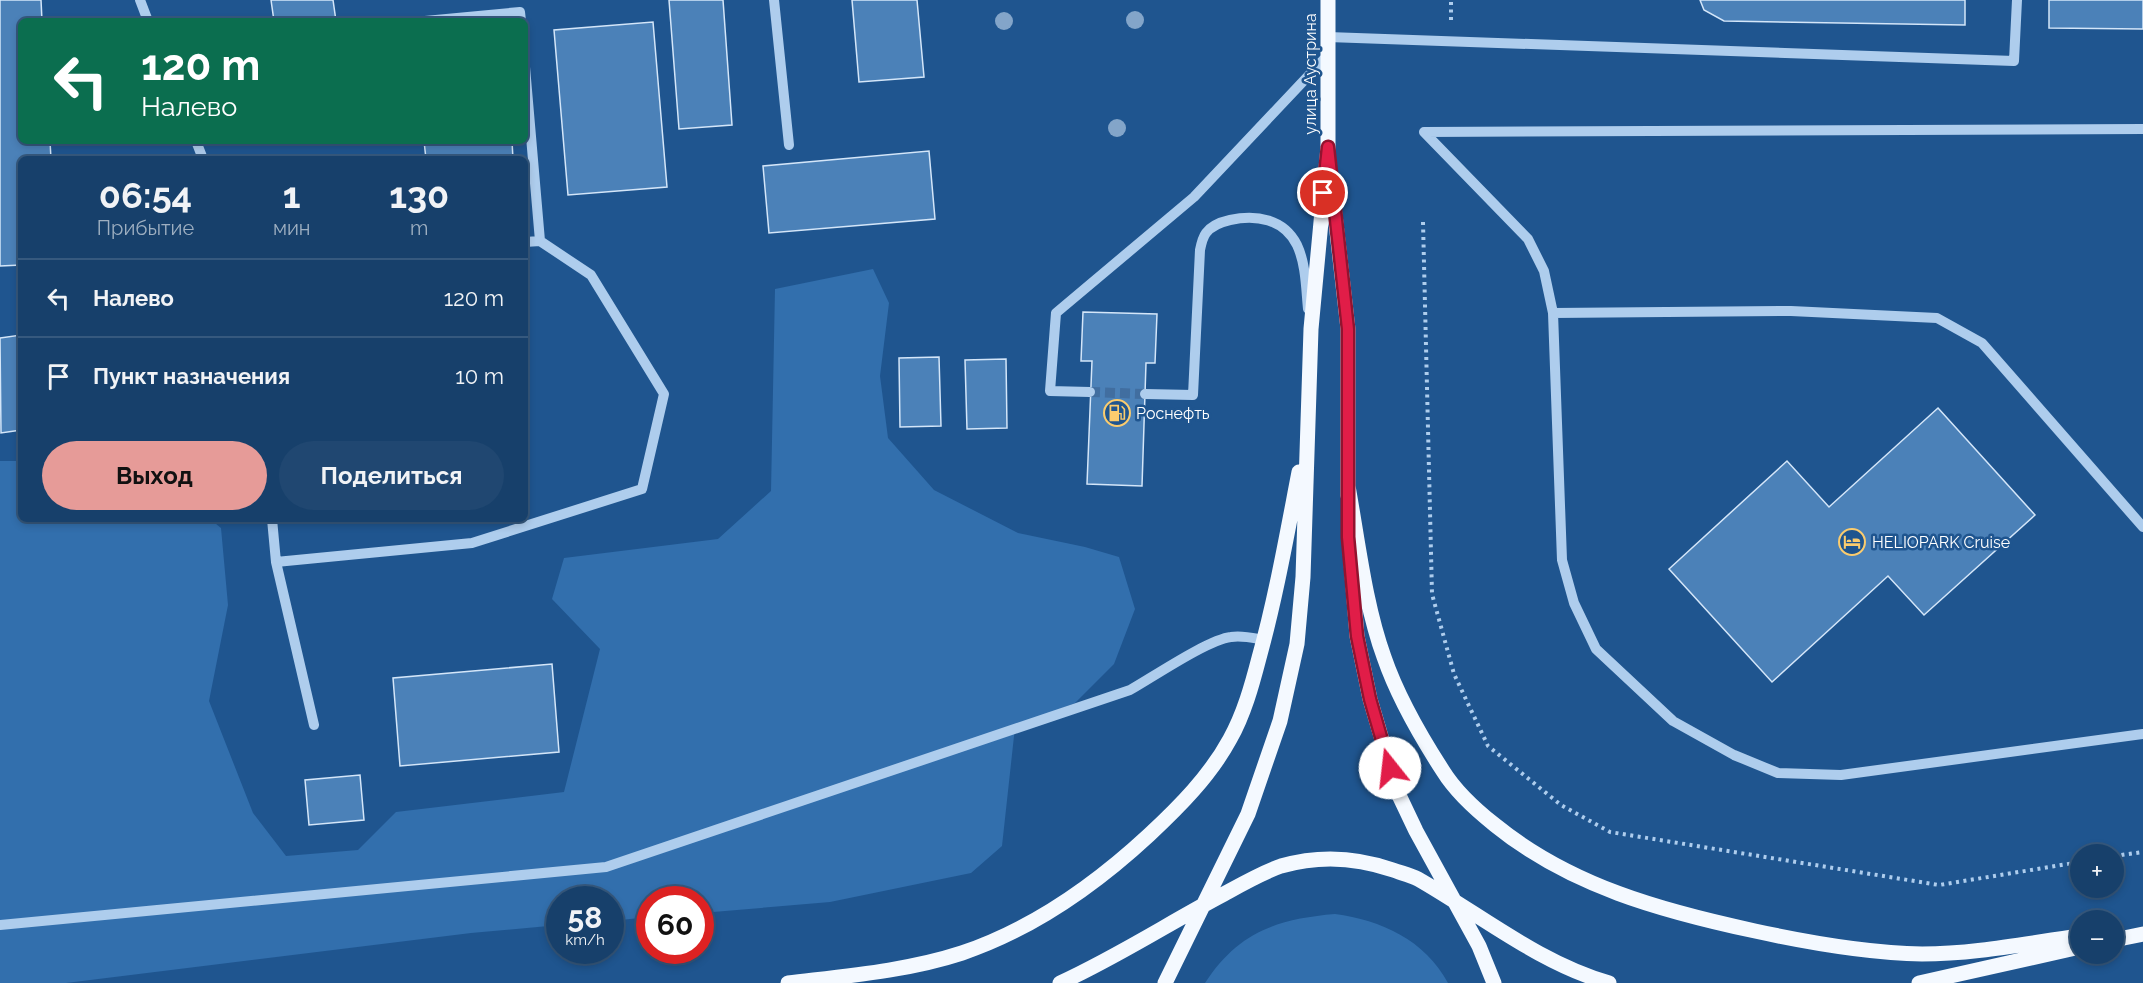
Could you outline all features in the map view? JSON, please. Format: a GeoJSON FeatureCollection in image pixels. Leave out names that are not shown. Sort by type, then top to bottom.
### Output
{"type":"FeatureCollection","features":[{"type":"Feature","properties":{"kind":"main road","name":"улица Аустрина"},"geometry":{"type":"LineString","coordinates":[[1328,0],[1328,147]]}},
{"type":"Feature","properties":{"kind":"main road"},"geometry":{"type":"LineString","coordinates":[[1165,983],[1248,814],[1280,721],[1297,645],[1302,577],[1311,329],[1328,147]]}},
{"type":"Feature","properties":{"kind":"main road"},"geometry":{"type":"LineString","coordinates":[[1328,147],[1348,329],[1348,537],[1357,636],[1370,699],[1397,791],[1416,831],[1479,946],[1494,983]]}},
{"type":"Feature","properties":{"kind":"main road"},"geometry":{"type":"LineString","coordinates":[[788,983],[914,964],[961,953],[1008,936],[1062,905],[1132,850],[1173,813],[1205,776],[1230,739],[1249,694],[1264,640],[1308,428]]}},
{"type":"Feature","properties":{"kind":"main road"},"geometry":{"type":"LineString","coordinates":[[1348,486],[1374,620],[1384,657],[1395,683],[1444,774],[1476,810],[1517,843],[1552,864],[1633,900],[1700,919],[1851,949],[1923,954],[1982,950],[2070,937]]}},
{"type":"Feature","properties":{"kind":"main road"},"geometry":{"type":"LineString","coordinates":[[1060,983],[1089,970],[1202,905],[1280,867],[1306,860],[1343,858],[1374,863],[1414,877],[1547,958],[1589,977],[1609,983]]}},
{"type":"Feature","properties":{"kind":"main road"},"geometry":{"type":"LineString","coordinates":[[2124,931],[2143,928]]}},
{"type":"Feature","properties":{"kind":"main road"},"geometry":{"type":"LineString","coordinates":[[2124,938],[2143,934]]}},
{"type":"Feature","properties":{"kind":"main road"},"geometry":{"type":"LineString","coordinates":[[1919,983],[2070,950]]}},
{"type":"Feature","properties":{"kind":"lane"},"geometry":{"type":"LineString","coordinates":[[140,0],[147,18]]}},
{"type":"Feature","properties":{"kind":"lane"},"geometry":{"type":"LineString","coordinates":[[774,0],[789,145]]}},
{"type":"Feature","properties":{"kind":"lane"},"geometry":{"type":"LineString","coordinates":[[1328,37],[2014,61],[2017,0]]}},
{"type":"Feature","properties":{"kind":"lane"},"geometry":{"type":"LineString","coordinates":[[457,18],[520,12],[521,18]]}},
{"type":"Feature","properties":{"kind":"lane"},"geometry":{"type":"LineString","coordinates":[[1090,392],[1050,391],[1056,312],[1194,197],[1328,55]]}},
{"type":"Feature","properties":{"kind":"lane"},"geometry":{"type":"LineString","coordinates":[[528,102],[540,241]]}},
{"type":"Feature","properties":{"kind":"lane"},"geometry":{"type":"LineString","coordinates":[[2143,129],[1425,132],[1528,239],[1544,271],[1553,313],[1562,560],[1574,603],[1596,649],[1673,722],[1734,755],[1778,773],[1841,775],[2143,734]]}},
{"type":"Feature","properties":{"kind":"lane"},"geometry":{"type":"LineString","coordinates":[[1145,394],[1193,395],[1200,250],[1206,233],[1220,222],[1244,217],[1261,217],[1288,231],[1298,246],[1303,267],[1311,329]]}},
{"type":"Feature","properties":{"kind":"lane"},"geometry":{"type":"LineString","coordinates":[[276,562],[472,543],[642,489],[664,393],[591,275],[540,241],[528,242]]}},
{"type":"Feature","properties":{"kind":"lane"},"geometry":{"type":"LineString","coordinates":[[1553,313],[1791,311],[1937,318],[1982,343],[2143,527]]}},
{"type":"Feature","properties":{"kind":"lane"},"geometry":{"type":"LineString","coordinates":[[272,522],[276,562],[314,725]]}},
{"type":"Feature","properties":{"kind":"lane"},"geometry":{"type":"LineString","coordinates":[[0,925],[606,867],[1130,690],[1201,649],[1228,637],[1241,636],[1264,640]]}},
{"type":"Feature","properties":{"kind":"path"},"geometry":{"type":"LineString","coordinates":[[1423,222],[1432,594],[1454,674],[1488,746],[1561,805],[1610,832],[1939,885],[2070,864]]}},
{"type":"Feature","properties":{"kind":"path"},"geometry":{"type":"LineString","coordinates":[[2124,855],[2143,852]]}},
{"type":"Feature","properties":{"kind":"shaded area"},"geometry":{"type":"Polygon","coordinates":[[[873,269],[889,303],[880,376],[888,438],[934,490],[1018,533],[1085,547],[1119,557],[1135,609],[1114,664],[1075,703],[1015,727],[1002,846],[971,873],[830,902],[714,912],[714,886],[636,886],[636,918],[624,920],[624,886],[546,886],[546,926],[471,933],[66,983],[0,983],[0,461],[18,461],[18,522],[214,522],[221,528],[228,605],[209,701],[253,813],[286,856],[358,850],[396,812],[564,792],[600,649],[552,599],[564,558],[718,539],[771,491],[775,289],[873,269]]]}},
{"type":"Feature","properties":{"kind":"shaded area"},"geometry":{"type":"Polygon","coordinates":[[[1335,914],[1369,921],[1400,935],[1427,955],[1448,983],[1205,983],[1231,951],[1261,931],[1295,920],[1335,914]]]}},
{"type":"Feature","properties":{"kind":"building"},"geometry":{"type":"Polygon","coordinates":[[[0,0],[41,0],[42,18],[18,18],[18,144],[50,144],[51,156],[18,156],[18,265],[0,266],[0,0]]]}},
{"type":"Feature","properties":{"kind":"building"},"geometry":{"type":"Polygon","coordinates":[[[271,0],[333,0],[336,18],[274,18],[271,0]]]}},
{"type":"Feature","properties":{"kind":"building"},"geometry":{"type":"Polygon","coordinates":[[[669,0],[723,0],[732,125],[679,129],[669,0]]]}},
{"type":"Feature","properties":{"kind":"building"},"geometry":{"type":"Polygon","coordinates":[[[852,0],[917,0],[924,77],[859,82],[852,0]]]}},
{"type":"Feature","properties":{"kind":"building"},"geometry":{"type":"Polygon","coordinates":[[[1700,0],[1965,0],[1965,25],[1724,21],[1704,10],[1700,0]]]}},
{"type":"Feature","properties":{"kind":"building"},"geometry":{"type":"Polygon","coordinates":[[[2049,0],[2143,0],[2143,29],[2049,28],[2049,0]]]}},
{"type":"Feature","properties":{"kind":"building"},"geometry":{"type":"Polygon","coordinates":[[[653,22],[667,187],[568,195],[554,30],[653,22]]]}},
{"type":"Feature","properties":{"kind":"building"},"geometry":{"type":"Polygon","coordinates":[[[424,144],[512,144],[513,156],[426,156],[424,144]]]}},
{"type":"Feature","properties":{"kind":"building"},"geometry":{"type":"Polygon","coordinates":[[[929,151],[935,219],[769,233],[763,166],[929,151]]]}},
{"type":"Feature","properties":{"kind":"building","name":"Роснефть"},"geometry":{"type":"Polygon","coordinates":[[[1083,312],[1157,314],[1155,363],[1146,363],[1142,486],[1087,484],[1092,361],[1081,361],[1083,312]]]}},
{"type":"Feature","properties":{"kind":"building"},"geometry":{"type":"Polygon","coordinates":[[[18,335],[18,430],[1,433],[0,338],[18,335]]]}},
{"type":"Feature","properties":{"kind":"building"},"geometry":{"type":"Polygon","coordinates":[[[939,357],[941,426],[900,427],[899,358],[939,357]]]}},
{"type":"Feature","properties":{"kind":"building"},"geometry":{"type":"Polygon","coordinates":[[[1006,359],[1007,428],[967,429],[965,360],[1006,359]]]}},
{"type":"Feature","properties":{"kind":"building","name":"HELIOPARK Cruise"},"geometry":{"type":"Polygon","coordinates":[[[1938,408],[2035,515],[1924,615],[1888,576],[1772,682],[1669,569],[1787,461],[1829,507],[1938,408]]]}},
{"type":"Feature","properties":{"kind":"building"},"geometry":{"type":"Polygon","coordinates":[[[552,664],[559,752],[400,766],[393,678],[552,664]]]}},
{"type":"Feature","properties":{"kind":"building"},"geometry":{"type":"Polygon","coordinates":[[[360,775],[364,820],[309,825],[305,780],[360,775]]]}},
{"type":"Feature","properties":{"kind":"tunnel"},"geometry":{"type":"LineString","coordinates":[[1090,392],[1145,394]]}},
{"type":"Feature","properties":{"kind":"place","name":"Роснефть"},"geometry":{"type":"Point","coordinates":[1117,413]}},
{"type":"Feature","properties":{"kind":"place","name":"HELIOPARK Cruise"},"geometry":{"type":"Point","coordinates":[1852,542]}},
{"type":"Feature","properties":{"kind":"route"},"geometry":{"type":"LineString","coordinates":[[1323,193],[1328,147],[1348,329],[1348,537],[1357,636],[1370,699],[1390,768]]}}]}
